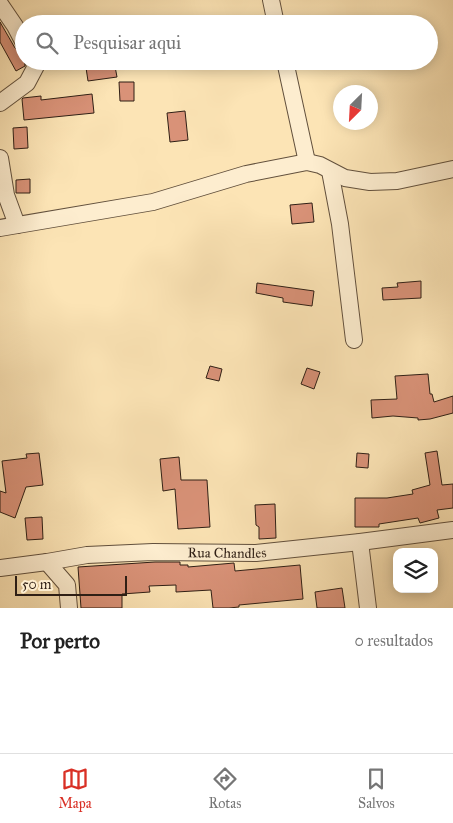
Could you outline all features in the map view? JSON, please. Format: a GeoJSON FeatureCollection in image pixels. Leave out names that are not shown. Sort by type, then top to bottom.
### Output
{"type":"FeatureCollection","features":[{"type":"Feature","properties":{"kind":"street"},"geometry":{"type":"LineString","coordinates":[[271,0],[274,15]]}},
{"type":"Feature","properties":{"kind":"street"},"geometry":{"type":"LineString","coordinates":[[0,4],[15,26]]}},
{"type":"Feature","properties":{"kind":"street"},"geometry":{"type":"LineString","coordinates":[[0,103],[27,83],[34,70]]}},
{"type":"Feature","properties":{"kind":"street"},"geometry":{"type":"LineString","coordinates":[[286,70],[308,162]]}},
{"type":"Feature","properties":{"kind":"street"},"geometry":{"type":"LineString","coordinates":[[0,158],[6,195],[16,225]]}},
{"type":"Feature","properties":{"kind":"street"},"geometry":{"type":"LineString","coordinates":[[0,228],[153,202],[246,174],[308,162],[320,165],[345,178],[370,182],[397,181],[453,169]]}},
{"type":"Feature","properties":{"kind":"street"},"geometry":{"type":"LineString","coordinates":[[330,171],[340,224],[354,340]]}},
{"type":"Feature","properties":{"kind":"street","name":"Rua Chandles"},"geometry":{"type":"LineString","coordinates":[[0,568],[87,555],[153,552],[256,553],[453,530]]}},
{"type":"Feature","properties":{"kind":"street"},"geometry":{"type":"LineString","coordinates":[[360,542],[368,608]]}},
{"type":"Feature","properties":{"kind":"street"},"geometry":{"type":"LineString","coordinates":[[47,562],[67,584],[70,608]]}},
{"type":"Feature","properties":{"kind":"building"},"geometry":{"type":"Polygon","coordinates":[[[0,22],[15,48],[15,69],[0,42],[0,22]]]}},
{"type":"Feature","properties":{"kind":"building"},"geometry":{"type":"Polygon","coordinates":[[[86,70],[116,70],[117,77],[88,81],[86,70]]]}},
{"type":"Feature","properties":{"kind":"building"},"geometry":{"type":"Polygon","coordinates":[[[119,82],[134,82],[134,101],[120,101],[119,82]]]}},
{"type":"Feature","properties":{"kind":"building"},"geometry":{"type":"Polygon","coordinates":[[[92,94],[94,113],[24,120],[23,98],[41,96],[41,100],[92,94]]]}},
{"type":"Feature","properties":{"kind":"building"},"geometry":{"type":"Polygon","coordinates":[[[185,111],[188,140],[170,142],[167,113],[185,111]]]}},
{"type":"Feature","properties":{"kind":"building"},"geometry":{"type":"Polygon","coordinates":[[[27,127],[28,148],[14,149],[13,128],[27,127]]]}},
{"type":"Feature","properties":{"kind":"building"},"geometry":{"type":"Polygon","coordinates":[[[30,179],[30,193],[16,193],[16,180],[30,179]]]}},
{"type":"Feature","properties":{"kind":"building"},"geometry":{"type":"Polygon","coordinates":[[[312,203],[314,222],[292,224],[290,205],[312,203]]]}},
{"type":"Feature","properties":{"kind":"building"},"geometry":{"type":"Polygon","coordinates":[[[421,281],[421,298],[383,300],[382,288],[398,287],[397,283],[421,281]]]}},
{"type":"Feature","properties":{"kind":"building"},"geometry":{"type":"Polygon","coordinates":[[[257,283],[314,291],[312,306],[283,302],[283,298],[256,293],[257,283]]]}},
{"type":"Feature","properties":{"kind":"building"},"geometry":{"type":"Polygon","coordinates":[[[210,366],[222,369],[219,381],[206,378],[210,366]]]}},
{"type":"Feature","properties":{"kind":"building"},"geometry":{"type":"Polygon","coordinates":[[[307,368],[320,372],[314,389],[301,384],[307,368]]]}},
{"type":"Feature","properties":{"kind":"building"},"geometry":{"type":"Polygon","coordinates":[[[428,374],[430,394],[432,394],[434,402],[453,396],[453,413],[418,420],[418,418],[393,416],[372,418],[371,400],[397,399],[395,376],[428,374]]]}},
{"type":"Feature","properties":{"kind":"building"},"geometry":{"type":"Polygon","coordinates":[[[437,451],[442,485],[453,484],[453,508],[437,510],[439,518],[420,523],[418,518],[379,524],[379,527],[355,527],[355,498],[387,498],[413,494],[412,490],[430,485],[425,453],[437,451]]]}},
{"type":"Feature","properties":{"kind":"building"},"geometry":{"type":"Polygon","coordinates":[[[39,453],[43,485],[26,487],[15,518],[0,512],[0,491],[6,493],[2,461],[27,458],[26,454],[39,453]]]}},
{"type":"Feature","properties":{"kind":"building"},"geometry":{"type":"Polygon","coordinates":[[[357,453],[369,454],[368,468],[356,467],[357,453]]]}},
{"type":"Feature","properties":{"kind":"building"},"geometry":{"type":"Polygon","coordinates":[[[179,457],[181,480],[207,480],[210,527],[178,529],[175,489],[163,491],[160,459],[179,457]]]}},
{"type":"Feature","properties":{"kind":"building"},"geometry":{"type":"Polygon","coordinates":[[[275,504],[276,538],[259,539],[255,505],[275,504]]]}},
{"type":"Feature","properties":{"kind":"building"},"geometry":{"type":"Polygon","coordinates":[[[42,517],[43,539],[27,540],[25,518],[42,517]]]}},
{"type":"Feature","properties":{"kind":"building"},"geometry":{"type":"Polygon","coordinates":[[[180,562],[180,565],[188,565],[188,567],[234,563],[235,571],[300,565],[303,599],[239,605],[239,607],[229,608],[213,608],[211,590],[176,592],[176,585],[149,586],[150,592],[122,594],[122,608],[81,608],[78,567],[180,562]]]}},
{"type":"Feature","properties":{"kind":"building"},"geometry":{"type":"Polygon","coordinates":[[[342,588],[345,608],[317,608],[315,592],[342,588]]]}}]}
